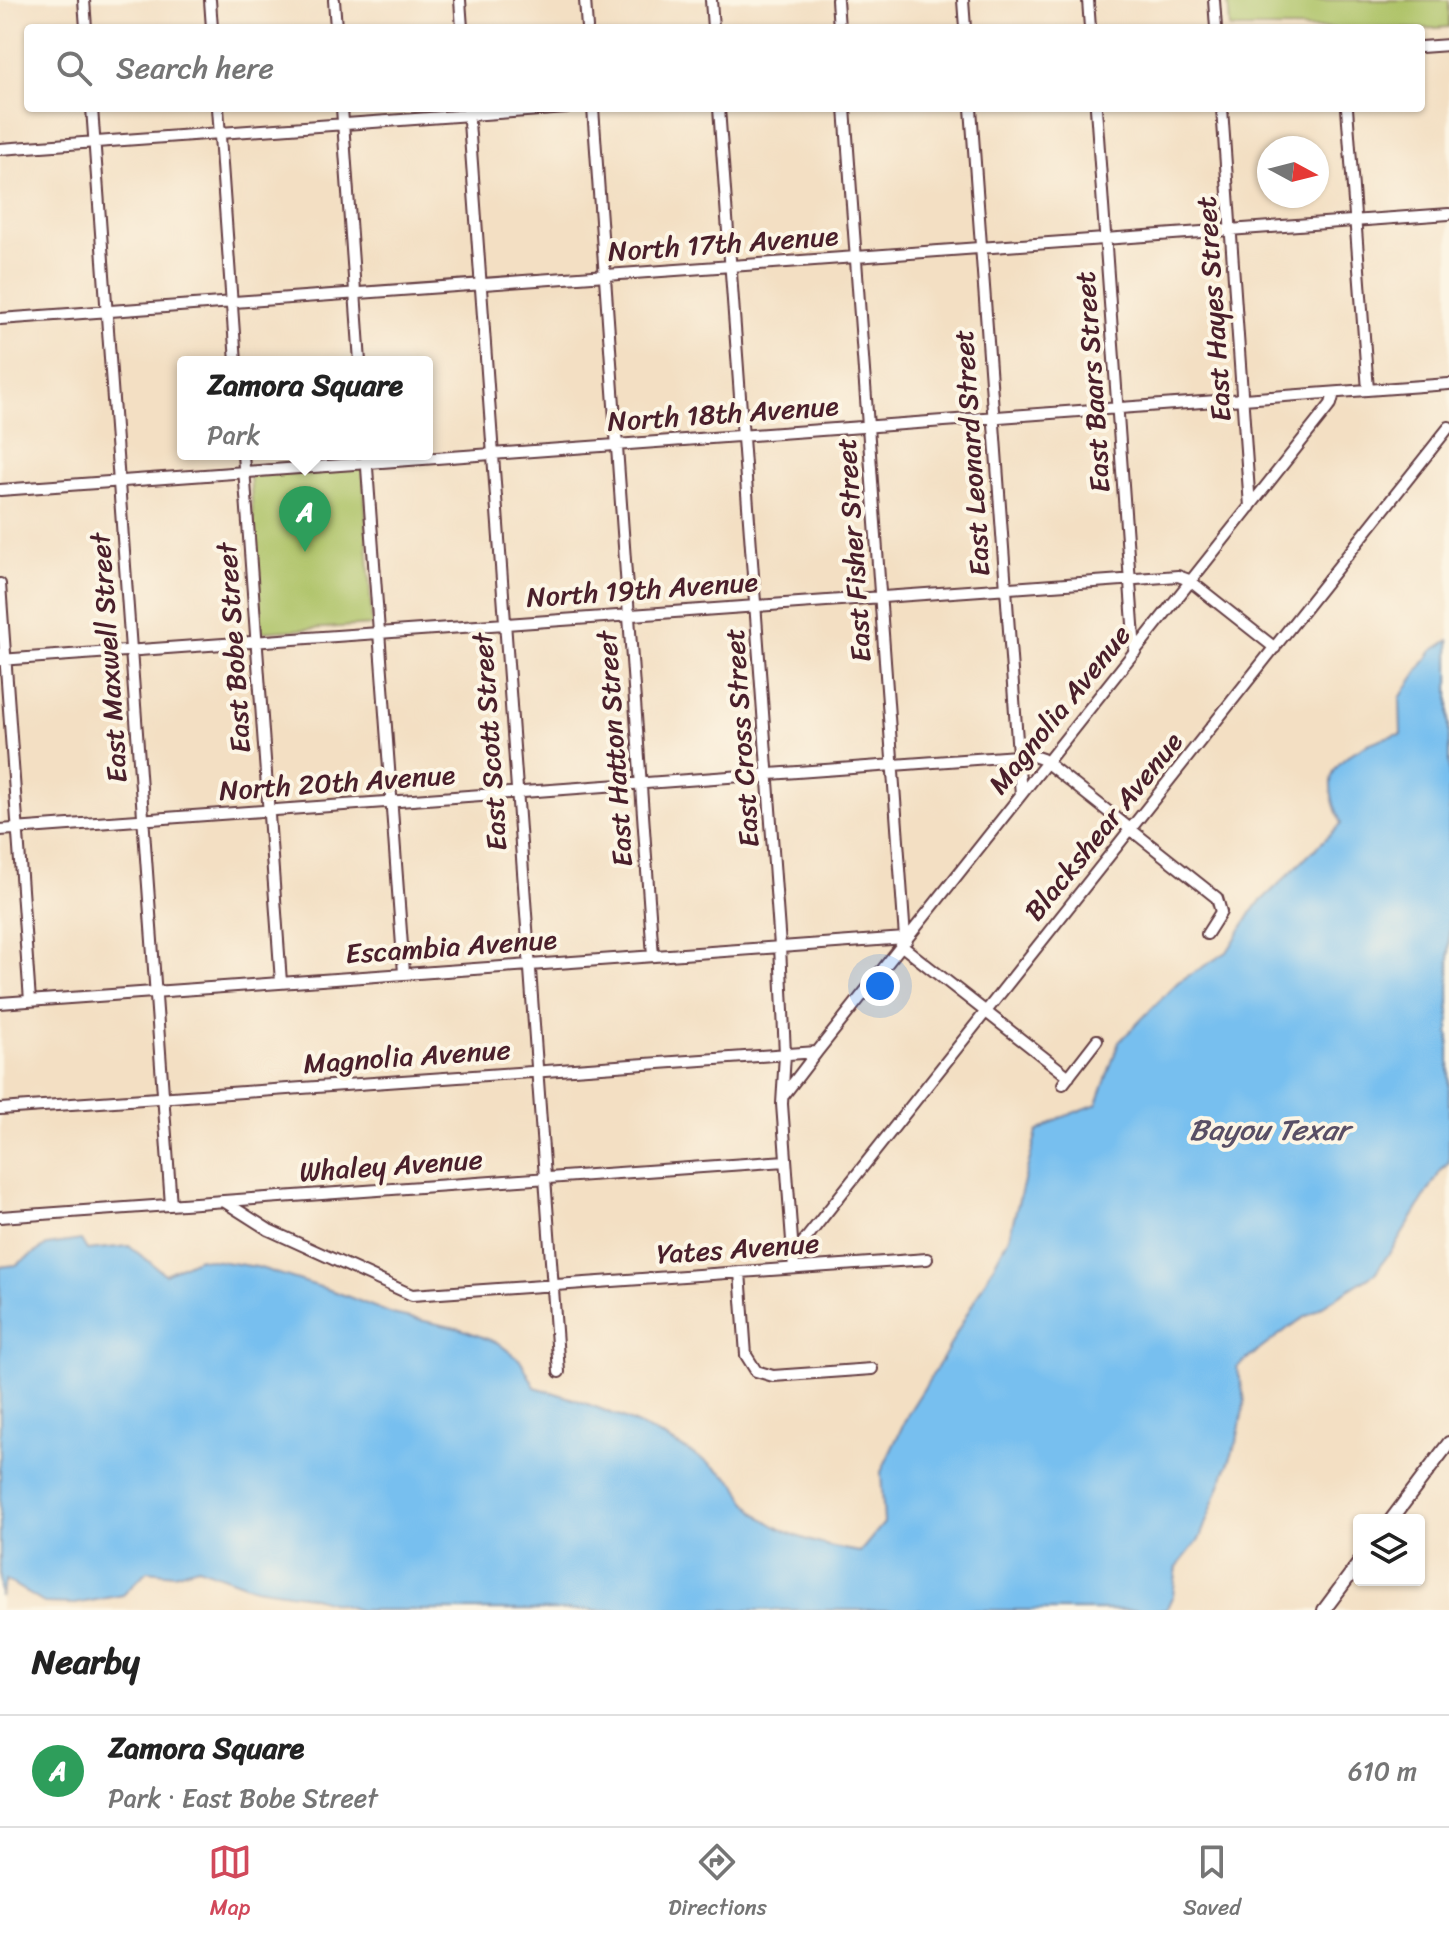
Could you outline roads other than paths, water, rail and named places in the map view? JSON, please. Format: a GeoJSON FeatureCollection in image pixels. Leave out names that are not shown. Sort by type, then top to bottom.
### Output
{"type":"FeatureCollection","features":[{"type":"Feature","properties":{"kind":"main road"},"geometry":{"type":"LineString","coordinates":[[1396,1514],[1449,1443]]}},
{"type":"Feature","properties":{"kind":"main road"},"geometry":{"type":"LineString","coordinates":[[1324,1610],[1353,1571]]}},
{"type":"Feature","properties":{"kind":"street"},"geometry":{"type":"LineString","coordinates":[[84,0],[86,24]]}},
{"type":"Feature","properties":{"kind":"street"},"geometry":{"type":"LineString","coordinates":[[210,0],[212,24]]}},
{"type":"Feature","properties":{"kind":"street"},"geometry":{"type":"LineString","coordinates":[[334,0],[336,24]]}},
{"type":"Feature","properties":{"kind":"street"},"geometry":{"type":"LineString","coordinates":[[460,0],[462,24]]}},
{"type":"Feature","properties":{"kind":"street"},"geometry":{"type":"LineString","coordinates":[[585,0],[587,24]]}},
{"type":"Feature","properties":{"kind":"street"},"geometry":{"type":"LineString","coordinates":[[711,0],[713,24]]}},
{"type":"Feature","properties":{"kind":"street"},"geometry":{"type":"LineString","coordinates":[[837,0],[839,24]]}},
{"type":"Feature","properties":{"kind":"street"},"geometry":{"type":"LineString","coordinates":[[963,0],[965,24]]}},
{"type":"Feature","properties":{"kind":"street"},"geometry":{"type":"LineString","coordinates":[[1088,0],[1090,24]]}},
{"type":"Feature","properties":{"kind":"street"},"geometry":{"type":"LineString","coordinates":[[1214,0],[1216,24]]}},
{"type":"Feature","properties":{"kind":"street"},"geometry":{"type":"LineString","coordinates":[[1425,47],[1449,45]]}},
{"type":"Feature","properties":{"kind":"street","name":"East Maxwell Street"},"geometry":{"type":"LineString","coordinates":[[92,112],[171,1205]]}},
{"type":"Feature","properties":{"kind":"street"},"geometry":{"type":"LineString","coordinates":[[218,112],[236,356]]}},
{"type":"Feature","properties":{"kind":"street"},"geometry":{"type":"LineString","coordinates":[[342,112],[360,356]]}},
{"type":"Feature","properties":{"kind":"street"},"geometry":{"type":"LineString","coordinates":[[0,149],[468,112]]}},
{"type":"Feature","properties":{"kind":"street","name":"East Scott Street"},"geometry":{"type":"LineString","coordinates":[[468,112],[559,1372]]}},
{"type":"Feature","properties":{"kind":"street","name":"East Hatton Street"},"geometry":{"type":"LineString","coordinates":[[593,112],[653,956]]}},
{"type":"Feature","properties":{"kind":"street","name":"East Cross Street"},"geometry":{"type":"LineString","coordinates":[[719,112],[780,946],[785,1054],[782,1104],[794,1268]]}},
{"type":"Feature","properties":{"kind":"street","name":"East Fisher Street"},"geometry":{"type":"LineString","coordinates":[[845,112],[905,941]]}},
{"type":"Feature","properties":{"kind":"street","name":"East Leonard Street"},"geometry":{"type":"LineString","coordinates":[[971,112],[1021,795]]}},
{"type":"Feature","properties":{"kind":"street","name":"East Baars Street"},"geometry":{"type":"LineString","coordinates":[[1096,112],[1135,652]]}},
{"type":"Feature","properties":{"kind":"street","name":"East Hayes Street"},"geometry":{"type":"LineString","coordinates":[[1222,112],[1250,507]]}},
{"type":"Feature","properties":{"kind":"street"},"geometry":{"type":"LineString","coordinates":[[1347,112],[1368,390]]}},
{"type":"Feature","properties":{"kind":"street","name":"North 17th Avenue"},"geometry":{"type":"LineString","coordinates":[[0,319],[1449,214]]}},
{"type":"Feature","properties":{"kind":"street","name":"North 18th Avenue"},"geometry":{"type":"LineString","coordinates":[[433,456],[1449,384]]}},
{"type":"Feature","properties":{"kind":"street","name":"Magnolia Avenue"},"geometry":{"type":"LineString","coordinates":[[782,1104],[786,1091],[1331,404],[1334,393]]}},
{"type":"Feature","properties":{"kind":"street","name":"Blackshear Avenue"},"geometry":{"type":"LineString","coordinates":[[793,1255],[1449,427]]}},
{"type":"Feature","properties":{"kind":"street","name":"East Bobe Street"},"geometry":{"type":"LineString","coordinates":[[243,460],[281,982]]}},
{"type":"Feature","properties":{"kind":"street","name":"North 18th Avenue"},"geometry":{"type":"LineString","coordinates":[[0,490],[244,473],[358,460]]}},
{"type":"Feature","properties":{"kind":"street"},"geometry":{"type":"LineString","coordinates":[[367,460],[404,973]]}},
{"type":"Feature","properties":{"kind":"street","name":"North 19th Avenue"},"geometry":{"type":"LineString","coordinates":[[3,660],[1130,578],[1178,576],[1191,582]]}},
{"type":"Feature","properties":{"kind":"street"},"geometry":{"type":"LineString","coordinates":[[1191,582],[1275,648]]}},
{"type":"Feature","properties":{"kind":"street"},"geometry":{"type":"LineString","coordinates":[[0,584],[3,660],[30,1001]]}},
{"type":"Feature","properties":{"kind":"street","name":"North 20th Avenue"},"geometry":{"type":"LineString","coordinates":[[0,830],[1037,756],[1217,898],[1221,912],[1207,934]]}},
{"type":"Feature","properties":{"kind":"street"},"geometry":{"type":"LineString","coordinates":[[905,941],[1066,1080],[1097,1040]]}},
{"type":"Feature","properties":{"kind":"street","name":"Escambia Avenue"},"geometry":{"type":"LineString","coordinates":[[0,1003],[780,946],[905,941]]}},
{"type":"Feature","properties":{"kind":"street","name":"Magnolia Avenue"},"geometry":{"type":"LineString","coordinates":[[0,1109],[817,1052]]}},
{"type":"Feature","properties":{"kind":"street","name":"Whaley Avenue"},"geometry":{"type":"LineString","coordinates":[[0,1217],[786,1161]]}},
{"type":"Feature","properties":{"kind":"street","name":"Yates Avenue"},"geometry":{"type":"LineString","coordinates":[[225,1202],[269,1230],[412,1295],[927,1259]]}},
{"type":"Feature","properties":{"kind":"street"},"geometry":{"type":"LineString","coordinates":[[740,1272],[746,1355],[756,1371],[773,1376],[872,1369]]}},
{"type":"Feature","properties":{"kind":"water","name":"Bayou Texar"},"geometry":{"type":"Polygon","coordinates":[[[1449,640],[1449,1162],[1375,1273],[1291,1326],[1237,1367],[1245,1400],[1237,1441],[1200,1538],[1177,1567],[1173,1595],[1166,1610],[359,1610],[309,1596],[255,1588],[198,1567],[174,1574],[147,1571],[123,1595],[75,1604],[44,1603],[6,1580],[0,1597],[0,1267],[16,1265],[47,1245],[81,1240],[87,1250],[129,1246],[165,1274],[199,1258],[257,1267],[392,1314],[461,1329],[498,1343],[521,1361],[535,1387],[620,1417],[681,1447],[731,1480],[748,1504],[770,1523],[815,1542],[860,1552],[884,1523],[881,1472],[909,1412],[943,1358],[1009,1237],[1037,1132],[1060,1118],[1097,1104],[1119,1042],[1178,982],[1227,952],[1255,907],[1341,824],[1331,792],[1334,772],[1340,763],[1359,749],[1401,734],[1400,698],[1432,651],[1449,640]]]}},
{"type":"Feature","properties":{"kind":"place","name":"Zamora Square"},"geometry":{"type":"Point","coordinates":[305,552]}}]}
